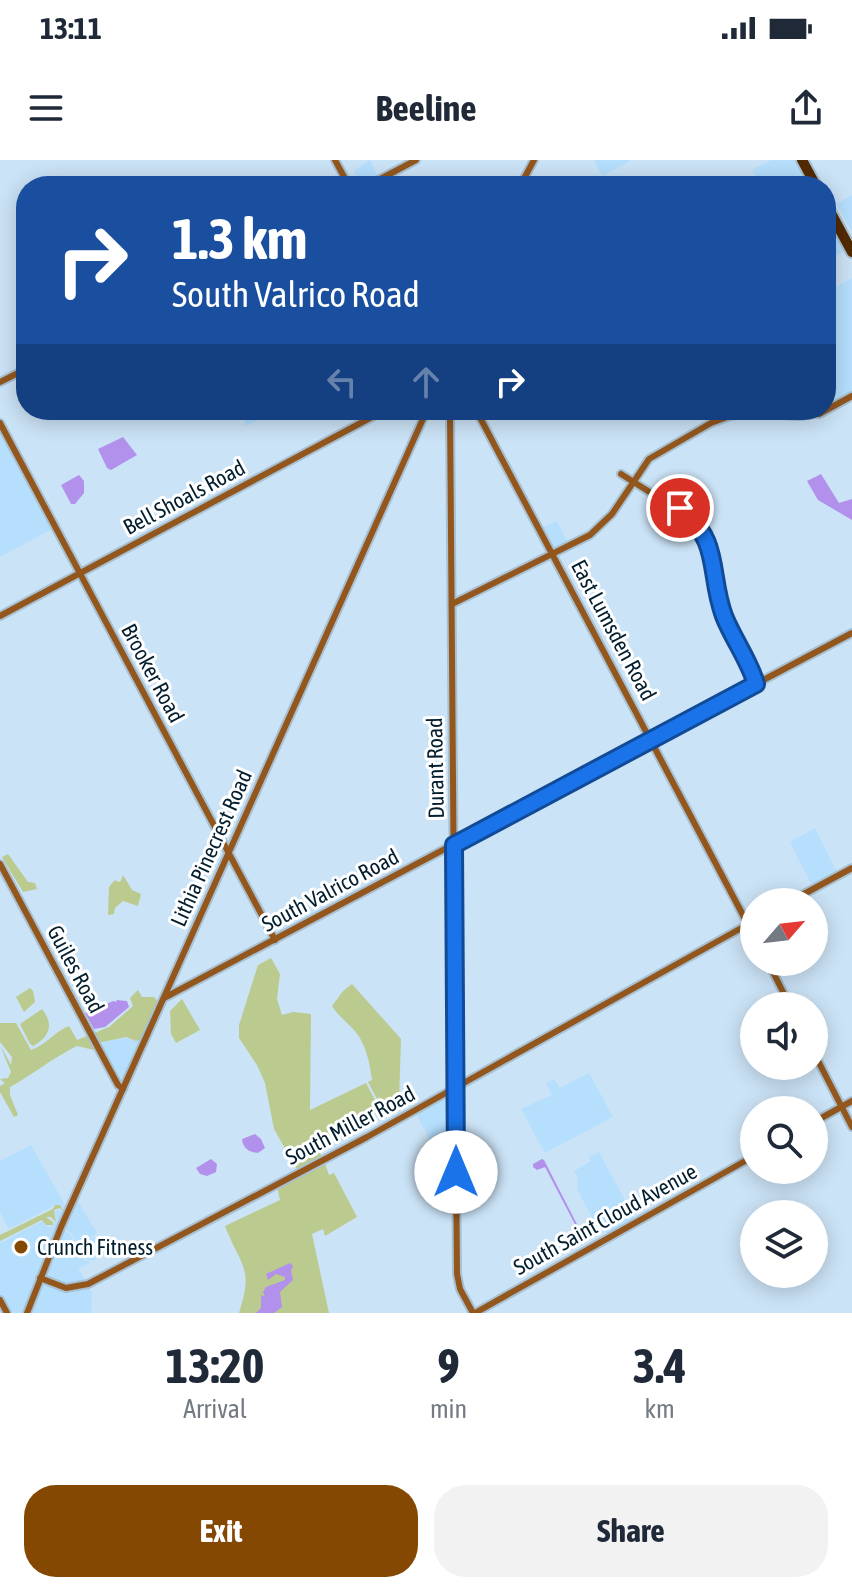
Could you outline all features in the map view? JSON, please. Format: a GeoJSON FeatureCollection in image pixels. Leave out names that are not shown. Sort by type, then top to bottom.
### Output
{"type":"FeatureCollection","features":[{"type":"Feature","properties":{"kind":"highway"},"geometry":{"type":"LineString","coordinates":[[802,160],[808,166]]}},
{"type":"Feature","properties":{"kind":"highway"},"geometry":{"type":"LineString","coordinates":[[837,218],[852,240]]}},
{"type":"Feature","properties":{"kind":"highway"},"geometry":{"type":"LineString","coordinates":[[837,218],[852,249]]}},
{"type":"Feature","properties":{"kind":"street"},"geometry":{"type":"LineString","coordinates":[[386,176],[416,160]]}},
{"type":"Feature","properties":{"kind":"street","name":"Bell Shoals Road"},"geometry":{"type":"LineString","coordinates":[[0,616],[366,420]]}},
{"type":"Feature","properties":{"kind":"street","name":"Lithia Pinecrest Road"},"geometry":{"type":"LineString","coordinates":[[25,1313],[421,420]]}},
{"type":"Feature","properties":{"kind":"street","name":"Durant Road"},"geometry":{"type":"LineString","coordinates":[[450,420],[457,1278],[474,1313]]}},
{"type":"Feature","properties":{"kind":"street","name":"East Lumsden Road"},"geometry":{"type":"LineString","coordinates":[[480,420],[740,902]]}},
{"type":"Feature","properties":{"kind":"street"},"geometry":{"type":"LineString","coordinates":[[452,604],[553,555],[600,527],[646,466],[659,454],[725,420]]}},
{"type":"Feature","properties":{"kind":"street","name":"Brooker Road"},"geometry":{"type":"LineString","coordinates":[[0,423],[275,940]]}},
{"type":"Feature","properties":{"kind":"street"},"geometry":{"type":"LineString","coordinates":[[634,482],[684,511],[702,532],[714,561],[716,586],[725,618],[756,684]]}},
{"type":"Feature","properties":{"kind":"street","name":"South Valrico Road"},"geometry":{"type":"LineString","coordinates":[[165,999],[852,633]]}},
{"type":"Feature","properties":{"kind":"street","name":"Guiles Road"},"geometry":{"type":"LineString","coordinates":[[0,864],[112,1075],[123,1089]]}},
{"type":"Feature","properties":{"kind":"street"},"geometry":{"type":"LineString","coordinates":[[815,888],[852,868]]}},
{"type":"Feature","properties":{"kind":"street","name":"South Miller Road"},"geometry":{"type":"LineString","coordinates":[[40,1278],[66,1288],[83,1286],[367,1137],[740,928]]}},
{"type":"Feature","properties":{"kind":"street"},"geometry":{"type":"LineString","coordinates":[[828,1080],[852,1127]]}},
{"type":"Feature","properties":{"kind":"street"},"geometry":{"type":"LineString","coordinates":[[828,1114],[852,1101]]}},
{"type":"Feature","properties":{"kind":"street","name":"South Saint Cloud Avenue"},"geometry":{"type":"LineString","coordinates":[[474,1313],[740,1164]]}},
{"type":"Feature","properties":{"kind":"street"},"geometry":{"type":"LineString","coordinates":[[0,1300],[3,1311]]}},
{"type":"Feature","properties":{"kind":"shaded area"},"geometry":{"type":"Polygon","coordinates":[[[370,160],[378,176],[356,176],[354,171],[370,160]]]}},
{"type":"Feature","properties":{"kind":"shaded area"},"geometry":{"type":"Polygon","coordinates":[[[594,160],[629,160],[630,161],[602,176],[594,160]]]}},
{"type":"Feature","properties":{"kind":"shaded area"},"geometry":{"type":"Polygon","coordinates":[[[771,160],[799,160],[808,176],[756,176],[752,170],[771,160]]]}},
{"type":"Feature","properties":{"kind":"shaded area"},"geometry":{"type":"Polygon","coordinates":[[[852,195],[852,232],[837,204],[852,195]]]}},
{"type":"Feature","properties":{"kind":"shaded area"},"geometry":{"type":"Polygon","coordinates":[[[836,229],[847,250],[836,256],[836,229]]]}},
{"type":"Feature","properties":{"kind":"shaded area"},"geometry":{"type":"Polygon","coordinates":[[[852,278],[852,395],[836,404],[836,287],[852,278]]]}},
{"type":"Feature","properties":{"kind":"shaded area"},"geometry":{"type":"Polygon","coordinates":[[[244,420],[258,420],[247,426],[244,420]]]}},
{"type":"Feature","properties":{"kind":"shaded area"},"geometry":{"type":"Polygon","coordinates":[[[0,427],[54,528],[0,557],[0,427]]]}},
{"type":"Feature","properties":{"kind":"shaded area"},"geometry":{"type":"Polygon","coordinates":[[[123,437],[137,455],[111,470],[98,449],[123,437]]]}},
{"type":"Feature","properties":{"kind":"shaded area"},"geometry":{"type":"Polygon","coordinates":[[[821,474],[839,503],[852,499],[852,520],[818,500],[807,481],[821,474]]]}},
{"type":"Feature","properties":{"kind":"shaded area"},"geometry":{"type":"Polygon","coordinates":[[[79,475],[84,481],[84,493],[75,504],[71,504],[61,485],[79,475]]]}},
{"type":"Feature","properties":{"kind":"shaded area"},"geometry":{"type":"Polygon","coordinates":[[[557,521],[568,543],[553,552],[540,528],[557,521]]]}},
{"type":"Feature","properties":{"kind":"shaded area"},"geometry":{"type":"Polygon","coordinates":[[[815,828],[838,874],[813,888],[790,842],[815,828]]]}},
{"type":"Feature","properties":{"kind":"shaded area"},"geometry":{"type":"Polygon","coordinates":[[[116,1000],[127,1001],[129,1007],[105,1027],[94,1029],[85,1013],[116,1000]]]}},
{"type":"Feature","properties":{"kind":"shaded area"},"geometry":{"type":"Polygon","coordinates":[[[125,1038],[142,1040],[123,1087],[98,1043],[125,1038]]]}},
{"type":"Feature","properties":{"kind":"shaded area"},"geometry":{"type":"Polygon","coordinates":[[[589,1073],[613,1117],[545,1153],[521,1109],[552,1095],[546,1083],[554,1079],[560,1088],[589,1073]]]}},
{"type":"Feature","properties":{"kind":"shaded area"},"geometry":{"type":"Polygon","coordinates":[[[455,1089],[455,1135],[444,1134],[444,1153],[439,1156],[415,1112],[455,1089]]]}},
{"type":"Feature","properties":{"kind":"shaded area"},"geometry":{"type":"Polygon","coordinates":[[[255,1134],[265,1148],[258,1153],[247,1149],[242,1139],[255,1134]]]}},
{"type":"Feature","properties":{"kind":"shaded area"},"geometry":{"type":"Polygon","coordinates":[[[31,1145],[65,1205],[72,1202],[22,1313],[8,1313],[0,1298],[0,1243],[43,1221],[46,1226],[52,1227],[57,1220],[55,1211],[60,1209],[65,1212],[57,1204],[9,1229],[0,1212],[0,1161],[31,1145]]]}},
{"type":"Feature","properties":{"kind":"shaded area"},"geometry":{"type":"Polygon","coordinates":[[[599,1152],[636,1221],[609,1237],[599,1219],[594,1221],[590,1214],[577,1189],[578,1179],[574,1171],[599,1152]]]}},
{"type":"Feature","properties":{"kind":"shaded area"},"geometry":{"type":"Polygon","coordinates":[[[211,1159],[217,1164],[216,1172],[207,1176],[200,1174],[196,1168],[211,1159]]]}},
{"type":"Feature","properties":{"kind":"shaded area"},"geometry":{"type":"Polygon","coordinates":[[[542,1159],[580,1230],[545,1167],[537,1170],[533,1167],[542,1159]]]}},
{"type":"Feature","properties":{"kind":"shaded area"},"geometry":{"type":"Polygon","coordinates":[[[77,1200],[97,1233],[85,1241],[98,1235],[104,1247],[93,1253],[96,1259],[93,1261],[85,1258],[72,1234],[62,1227],[77,1200]]]}},
{"type":"Feature","properties":{"kind":"shaded area"},"geometry":{"type":"Polygon","coordinates":[[[61,1229],[71,1235],[84,1260],[91,1262],[78,1269],[87,1283],[67,1287],[44,1278],[61,1229]]]}},
{"type":"Feature","properties":{"kind":"shaded area"},"geometry":{"type":"Polygon","coordinates":[[[290,1263],[293,1266],[293,1280],[280,1292],[282,1307],[274,1313],[256,1313],[261,1308],[261,1295],[265,1297],[263,1292],[266,1287],[285,1280],[285,1277],[276,1274],[268,1280],[266,1274],[290,1263]]]}},
{"type":"Feature","properties":{"kind":"shaded area"},"geometry":{"type":"Polygon","coordinates":[[[41,1279],[63,1288],[89,1285],[92,1293],[91,1313],[28,1313],[41,1279]]]}},
{"type":"Feature","properties":{"kind":"green space"},"geometry":{"type":"Polygon","coordinates":[[[8,854],[28,882],[35,883],[37,889],[23,892],[2,857],[8,854]]]}},
{"type":"Feature","properties":{"kind":"green space"},"geometry":{"type":"Polygon","coordinates":[[[123,875],[132,890],[141,894],[138,906],[123,901],[115,908],[114,914],[108,915],[109,887],[115,880],[121,881],[123,875]]]}},
{"type":"Feature","properties":{"kind":"green space"},"geometry":{"type":"Polygon","coordinates":[[[271,958],[280,974],[277,999],[282,1015],[293,1012],[311,1014],[310,1110],[366,1083],[381,1111],[362,1116],[337,1130],[324,1144],[320,1153],[323,1160],[298,1171],[274,1129],[265,1083],[239,1038],[239,1025],[258,965],[271,958]]]}},
{"type":"Feature","properties":{"kind":"green space"},"geometry":{"type":"Polygon","coordinates":[[[352,984],[401,1039],[399,1102],[383,1110],[368,1082],[372,1080],[362,1041],[332,1006],[352,984]]]}},
{"type":"Feature","properties":{"kind":"green space"},"geometry":{"type":"Polygon","coordinates":[[[30,988],[35,1002],[24,1012],[16,997],[30,988]]]}},
{"type":"Feature","properties":{"kind":"green space"},"geometry":{"type":"Polygon","coordinates":[[[138,990],[142,997],[154,997],[158,1002],[143,1039],[136,1041],[126,1037],[98,1043],[94,1050],[77,1046],[59,1056],[10,1087],[18,1115],[14,1117],[0,1092],[0,1086],[5,1083],[0,1079],[8,1078],[11,1072],[0,1045],[11,1065],[12,1057],[0,1042],[0,1023],[16,1023],[31,1050],[69,1026],[77,1040],[109,1027],[133,1006],[130,998],[138,990]]]}},
{"type":"Feature","properties":{"kind":"green space"},"geometry":{"type":"Polygon","coordinates":[[[182,999],[200,1030],[176,1043],[171,1034],[170,1011],[182,999]]]}},
{"type":"Feature","properties":{"kind":"green space"},"geometry":{"type":"Polygon","coordinates":[[[42,1009],[48,1020],[48,1030],[43,1039],[33,1046],[20,1024],[42,1009]]]}},
{"type":"Feature","properties":{"kind":"green space"},"geometry":{"type":"Polygon","coordinates":[[[324,1161],[329,1175],[334,1173],[357,1217],[325,1236],[323,1229],[312,1234],[329,1313],[239,1313],[245,1286],[244,1268],[225,1226],[280,1200],[277,1186],[324,1161]]]}},
{"type":"Feature","properties":{"kind":"green space"},"geometry":{"type":"Polygon","coordinates":[[[55,1205],[60,1205],[64,1212],[60,1208],[54,1210],[56,1222],[46,1217],[53,1225],[46,1225],[42,1220],[0,1241],[0,1235],[53,1209],[55,1205]]]}},
{"type":"Feature","properties":{"kind":"place","name":"Crunch Fitness"},"geometry":{"type":"Point","coordinates":[21,1247]}},
{"type":"Feature","properties":{"kind":"route"},"geometry":{"type":"LineString","coordinates":[[456,1172],[454,845],[756,684],[725,618],[708,544],[694,521],[680,508]]}}]}
